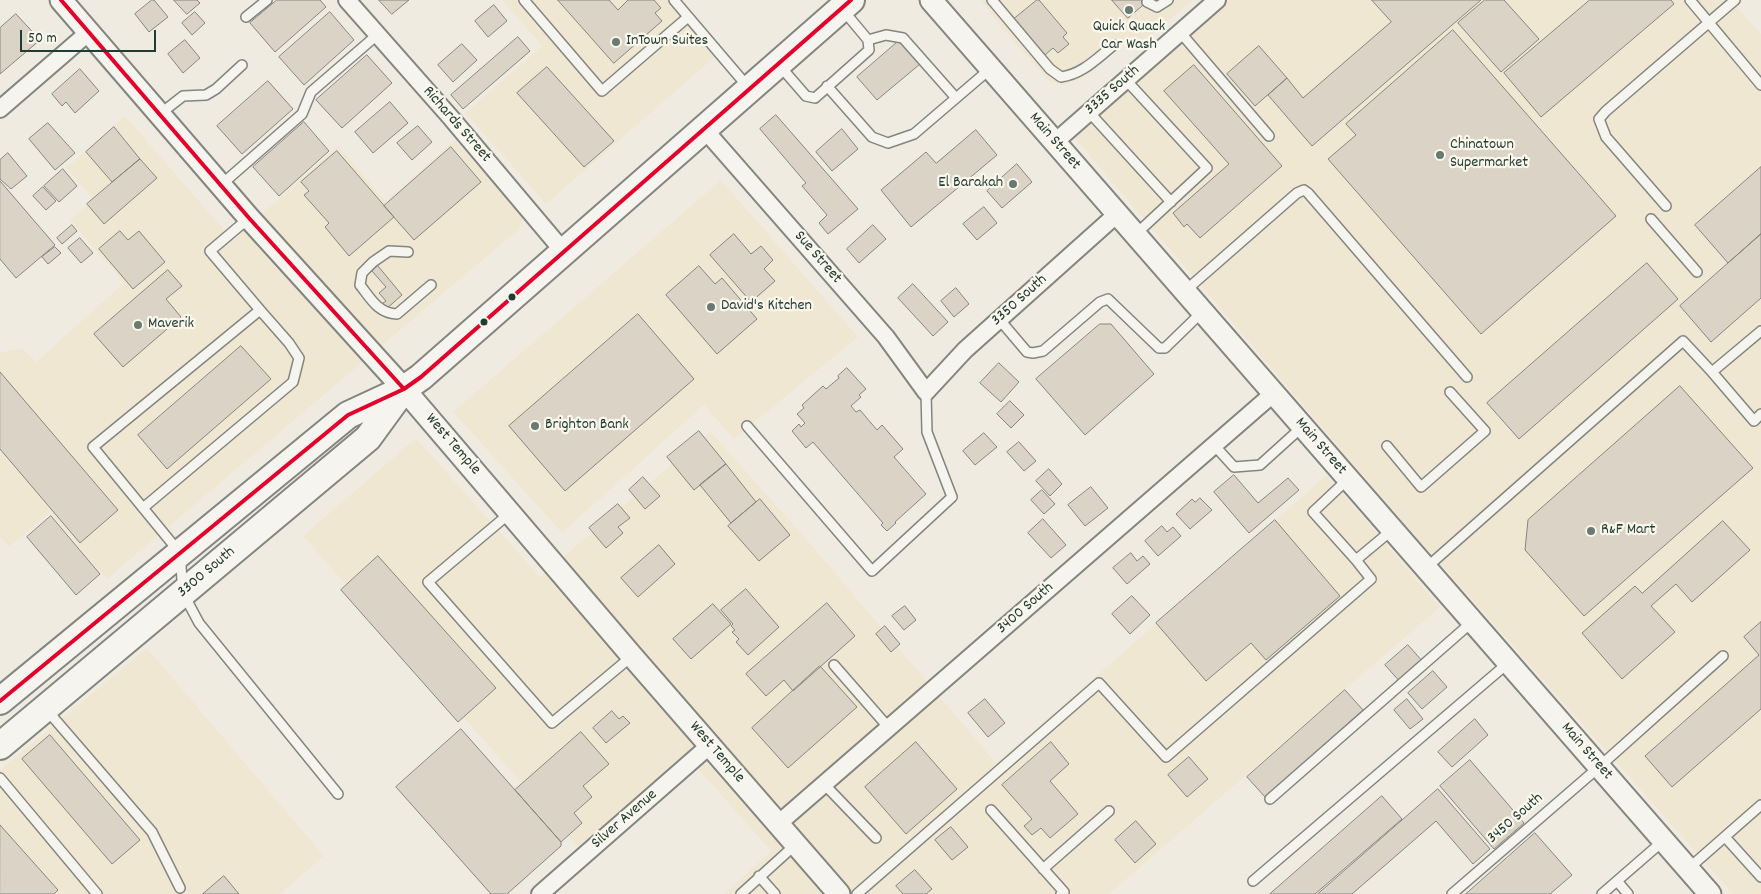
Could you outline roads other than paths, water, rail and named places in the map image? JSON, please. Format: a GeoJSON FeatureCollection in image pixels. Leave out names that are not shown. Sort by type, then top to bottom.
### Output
{"type":"FeatureCollection","features":[{"type":"Feature","properties":{"kind":"main road","name":"3300 South"},"geometry":{"type":"LineString","coordinates":[[0,702],[348,415],[404,389],[428,371],[846,4]]}},
{"type":"Feature","properties":{"kind":"main road","name":"3300 South"},"geometry":{"type":"LineString","coordinates":[[0,746],[368,438],[404,389]]}},
{"type":"Feature","properties":{"kind":"street","name":"West Temple"},"geometry":{"type":"LineString","coordinates":[[61,0],[249,218],[404,389],[632,656],[839,894]]}},
{"type":"Feature","properties":{"kind":"street","name":"Richards Street"},"geometry":{"type":"LineString","coordinates":[[348,0],[452,119],[564,252]]}},
{"type":"Feature","properties":{"kind":"street","name":"Main Street"},"geometry":{"type":"LineString","coordinates":[[931,0],[1710,894]]}},
{"type":"Feature","properties":{"kind":"street","name":"3335 South"},"geometry":{"type":"LineString","coordinates":[[1055,142],[1216,0]]}},
{"type":"Feature","properties":{"kind":"street"},"geometry":{"type":"LineString","coordinates":[[0,109],[89,32]]}},
{"type":"Feature","properties":{"kind":"street","name":"Sue Street"},"geometry":{"type":"LineString","coordinates":[[704,129],[886,337],[926,392]]}},
{"type":"Feature","properties":{"kind":"street","name":"3350 South"},"geometry":{"type":"LineString","coordinates":[[926,392],[965,350],[1117,214]]}},
{"type":"Feature","properties":{"kind":"street","name":"3400 South"},"geometry":{"type":"LineString","coordinates":[[778,824],[1274,393]]}},
{"type":"Feature","properties":{"kind":"street","name":"Silver Avenue"},"geometry":{"type":"LineString","coordinates":[[540,894],[710,746]]}},
{"type":"Feature","properties":{"kind":"lane"},"geometry":{"type":"LineString","coordinates":[[246,17],[267,0]]}},
{"type":"Feature","properties":{"kind":"lane"},"geometry":{"type":"LineString","coordinates":[[524,0],[602,91],[688,17]]}},
{"type":"Feature","properties":{"kind":"lane"},"geometry":{"type":"LineString","coordinates":[[674,0],[749,89]]}},
{"type":"Feature","properties":{"kind":"lane"},"geometry":{"type":"LineString","coordinates":[[992,0],[1050,69],[1061,77],[1072,76],[1084,70],[1114,45]]}},
{"type":"Feature","properties":{"kind":"lane"},"geometry":{"type":"LineString","coordinates":[[1147,2],[1157,7],[1168,0]]}},
{"type":"Feature","properties":{"kind":"lane"},"geometry":{"type":"LineString","coordinates":[[1690,0],[1761,85]]}},
{"type":"Feature","properties":{"kind":"lane"},"geometry":{"type":"LineString","coordinates":[[1666,206],[1606,137],[1599,119],[1612,105],[1735,0]]}},
{"type":"Feature","properties":{"kind":"lane"},"geometry":{"type":"LineString","coordinates":[[778,64],[806,96],[815,98],[869,50],[868,40],[846,4]]}},
{"type":"Feature","properties":{"kind":"lane"},"geometry":{"type":"LineString","coordinates":[[1180,32],[1269,136]]}},
{"type":"Feature","properties":{"kind":"lane"},"geometry":{"type":"LineString","coordinates":[[221,185],[302,114],[311,92],[377,35]]}},
{"type":"Feature","properties":{"kind":"lane"},"geometry":{"type":"LineString","coordinates":[[868,40],[886,35],[903,38],[956,98]]}},
{"type":"Feature","properties":{"kind":"lane"},"geometry":{"type":"LineString","coordinates":[[160,114],[182,96],[206,95],[216,89],[242,66]]}},
{"type":"Feature","properties":{"kind":"lane"},"geometry":{"type":"LineString","coordinates":[[827,86],[872,137],[888,143],[914,134],[991,69]]}},
{"type":"Feature","properties":{"kind":"lane"},"geometry":{"type":"LineString","coordinates":[[1126,80],[1207,168],[1135,235]]}},
{"type":"Feature","properties":{"kind":"lane"},"geometry":{"type":"LineString","coordinates":[[1089,112],[1171,202]]}},
{"type":"Feature","properties":{"kind":"lane"},"geometry":{"type":"LineString","coordinates":[[1184,291],[1297,193],[1304,190],[1308,192],[1467,377]]}},
{"type":"Feature","properties":{"kind":"lane"},"geometry":{"type":"LineString","coordinates":[[143,508],[292,382],[299,358],[289,343],[210,251],[249,218]]}},
{"type":"Feature","properties":{"kind":"lane"},"geometry":{"type":"LineString","coordinates":[[1651,219],[1697,272]]}},
{"type":"Feature","properties":{"kind":"lane"},"geometry":{"type":"LineString","coordinates":[[408,252],[389,251],[373,262],[362,273],[360,285],[373,302],[386,313],[397,314],[431,285]]}},
{"type":"Feature","properties":{"kind":"lane"},"geometry":{"type":"LineString","coordinates":[[999,320],[1027,352],[1033,353],[1043,350],[1100,302],[1108,299],[1159,348],[1165,348],[1202,312]]}},
{"type":"Feature","properties":{"kind":"lane"},"geometry":{"type":"LineString","coordinates":[[260,310],[93,447],[180,553],[183,593],[199,623],[338,794]]}},
{"type":"Feature","properties":{"kind":"lane"},"geometry":{"type":"LineString","coordinates":[[1712,372],[1761,331]]}},
{"type":"Feature","properties":{"kind":"lane"},"geometry":{"type":"LineString","coordinates":[[1426,568],[1683,341],[1754,421],[1761,414]]}},
{"type":"Feature","properties":{"kind":"lane"},"geometry":{"type":"LineString","coordinates":[[746,426],[872,571],[952,497],[927,432],[926,392]]}},
{"type":"Feature","properties":{"kind":"lane"},"geometry":{"type":"LineString","coordinates":[[1387,446],[1421,487],[1485,431],[1450,392]]}},
{"type":"Feature","properties":{"kind":"lane"},"geometry":{"type":"LineString","coordinates":[[1214,445],[1234,467],[1260,465],[1303,427]]}},
{"type":"Feature","properties":{"kind":"lane"},"geometry":{"type":"LineString","coordinates":[[857,894],[1099,684],[1166,757],[1371,579],[1312,512],[1348,479]]}},
{"type":"Feature","properties":{"kind":"lane"},"geometry":{"type":"LineString","coordinates":[[510,512],[428,582],[552,723],[632,656]]}},
{"type":"Feature","properties":{"kind":"lane"},"geometry":{"type":"LineString","coordinates":[[1356,560],[1392,530]]}},
{"type":"Feature","properties":{"kind":"lane"},"geometry":{"type":"LineString","coordinates":[[1270,799],[1473,622]]}},
{"type":"Feature","properties":{"kind":"lane","name":"3450 South"},"geometry":{"type":"LineString","coordinates":[[1452,894],[1599,767],[1723,656]]}},
{"type":"Feature","properties":{"kind":"lane"},"geometry":{"type":"LineString","coordinates":[[1253,881],[1509,663]]}},
{"type":"Feature","properties":{"kind":"lane"},"geometry":{"type":"LineString","coordinates":[[834,666],[889,728]]}},
{"type":"Feature","properties":{"kind":"lane"},"geometry":{"type":"LineString","coordinates":[[46,709],[152,832],[180,888]]}},
{"type":"Feature","properties":{"kind":"lane"},"geometry":{"type":"LineString","coordinates":[[0,778],[97,894]]}},
{"type":"Feature","properties":{"kind":"lane"},"geometry":{"type":"LineString","coordinates":[[824,784],[876,838]]}},
{"type":"Feature","properties":{"kind":"lane"},"geometry":{"type":"LineString","coordinates":[[1688,869],[1761,806]]}},
{"type":"Feature","properties":{"kind":"lane"},"geometry":{"type":"LineString","coordinates":[[991,810],[1064,892],[1061,894]]}},
{"type":"Feature","properties":{"kind":"lane"},"geometry":{"type":"LineString","coordinates":[[1043,869],[1109,812]]}},
{"type":"Feature","properties":{"kind":"lane"},"geometry":{"type":"LineString","coordinates":[[1725,837],[1761,877]]}},
{"type":"Feature","properties":{"kind":"lane"},"geometry":{"type":"LineString","coordinates":[[1602,894],[1663,840]]}},
{"type":"Feature","properties":{"kind":"lane"},"geometry":{"type":"LineString","coordinates":[[741,894],[796,845]]}},
{"type":"Feature","properties":{"kind":"lane"},"geometry":{"type":"LineString","coordinates":[[759,876],[775,894]]}},
{"type":"Feature","properties":{"kind":"lane"},"geometry":{"type":"LineString","coordinates":[[1617,881],[1628,894]]}},
{"type":"Feature","properties":{"kind":"place","name":"Quick Quack Car Wash"},"geometry":{"type":"Point","coordinates":[1129,10]}},
{"type":"Feature","properties":{"kind":"place","name":"InTown Suites"},"geometry":{"type":"Point","coordinates":[616,42]}},
{"type":"Feature","properties":{"kind":"place","name":"Chinatown Supermarket"},"geometry":{"type":"Point","coordinates":[1440,155]}},
{"type":"Feature","properties":{"kind":"place","name":"El Barakah"},"geometry":{"type":"Point","coordinates":[1013,184]}},
{"type":"Feature","properties":{"kind":"place","name":"David's Kitchen"},"geometry":{"type":"Point","coordinates":[711,307]}},
{"type":"Feature","properties":{"kind":"place","name":"Maverik"},"geometry":{"type":"Point","coordinates":[138,325]}},
{"type":"Feature","properties":{"kind":"place","name":"Brighton Bank"},"geometry":{"type":"Point","coordinates":[535,426]}},
{"type":"Feature","properties":{"kind":"place","name":"R&F Mart"},"geometry":{"type":"Point","coordinates":[1591,531]}}]}
